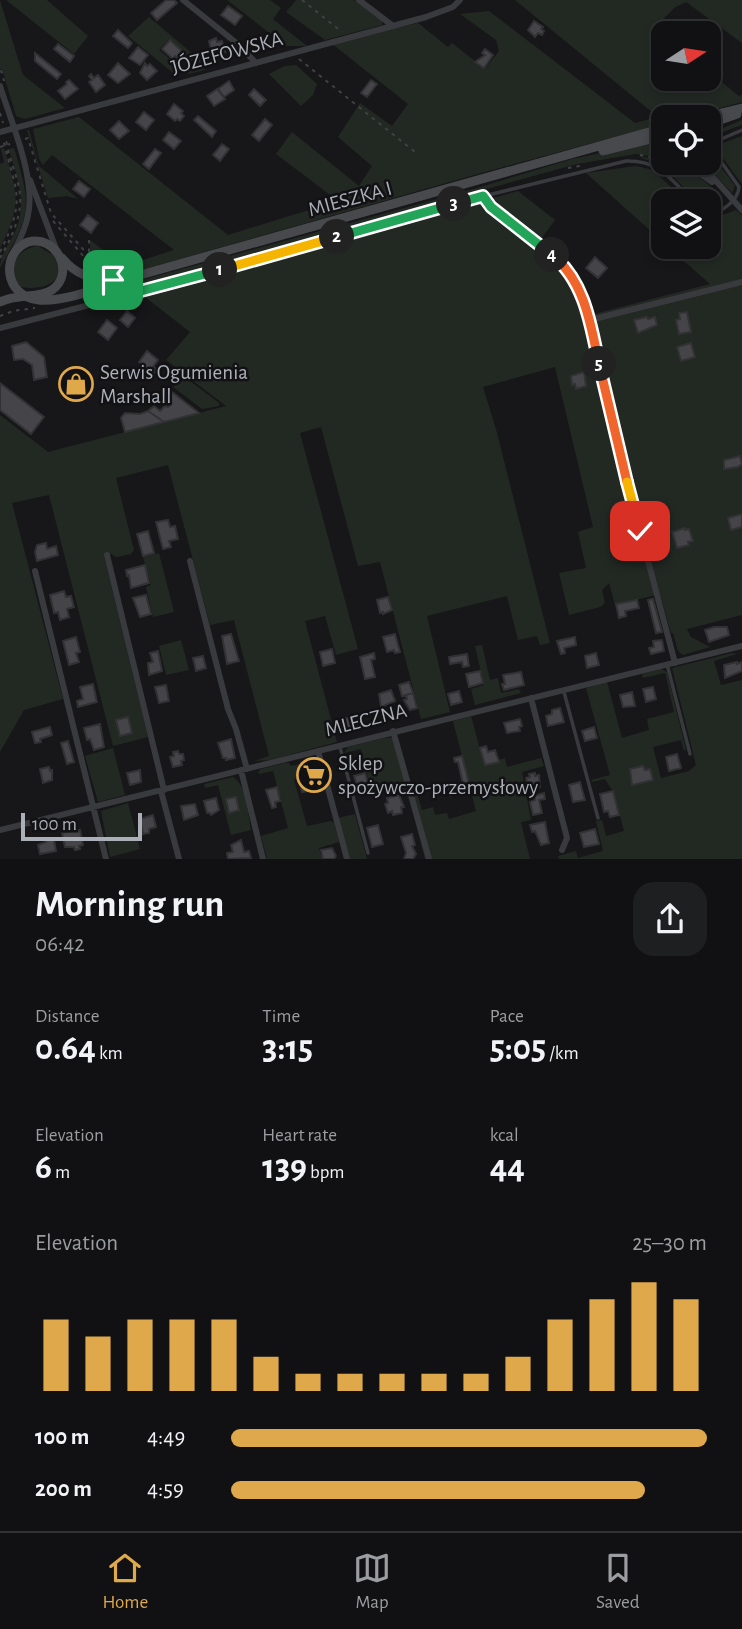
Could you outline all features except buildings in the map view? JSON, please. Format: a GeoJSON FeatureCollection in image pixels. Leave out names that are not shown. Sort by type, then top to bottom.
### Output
{"type":"FeatureCollection","features":[{"type":"Feature","properties":{"kind":"street"},"geometry":{"type":"LineString","coordinates":[[183,0],[239,45],[256,63]]}},
{"type":"Feature","properties":{"kind":"street"},"geometry":{"type":"LineString","coordinates":[[359,0],[393,26]]}},
{"type":"Feature","properties":{"kind":"street","name":"JÓZEFOWSKA"},"geometry":{"type":"LineString","coordinates":[[2,132],[393,26],[448,9],[460,0]]}},
{"type":"Feature","properties":{"kind":"street"},"geometry":{"type":"LineString","coordinates":[[0,86],[23,163],[30,198],[26,224],[0,275]]}},
{"type":"Feature","properties":{"kind":"street"},"geometry":{"type":"LineString","coordinates":[[721,114],[742,110]]}},
{"type":"Feature","properties":{"kind":"street"},"geometry":{"type":"LineString","coordinates":[[721,119],[742,110]]}},
{"type":"Feature","properties":{"kind":"street","name":"MIESZKA I"},"geometry":{"type":"LineString","coordinates":[[133,277],[651,132]]}},
{"type":"Feature","properties":{"kind":"street","name":"MIESZKA I"},"geometry":{"type":"LineString","coordinates":[[577,154],[616,149],[651,139]]}},
{"type":"Feature","properties":{"kind":"street"},"geometry":{"type":"LineString","coordinates":[[1,308],[22,295],[41,294],[57,285],[63,272],[23,163]]}},
{"type":"Feature","properties":{"kind":"street"},"geometry":{"type":"LineString","coordinates":[[703,175],[719,186]]}},
{"type":"Feature","properties":{"kind":"street"},"geometry":{"type":"LineString","coordinates":[[710,175],[742,210]]}},
{"type":"Feature","properties":{"kind":"street"},"geometry":{"type":"LineString","coordinates":[[483,196],[491,207],[565,265],[578,290],[590,320],[614,432],[671,663]]}},
{"type":"Feature","properties":{"kind":"street"},"geometry":{"type":"LineString","coordinates":[[8,256],[20,246],[32,241],[49,245],[81,275],[107,280],[133,277]]}},
{"type":"Feature","properties":{"kind":"street"},"geometry":{"type":"LineString","coordinates":[[8,256],[13,290],[35,300],[83,293],[133,277]]}},
{"type":"Feature","properties":{"kind":"street"},"geometry":{"type":"LineString","coordinates":[[133,277],[137,292]]}},
{"type":"Feature","properties":{"kind":"street"},"geometry":{"type":"LineString","coordinates":[[590,320],[742,282]]}},
{"type":"Feature","properties":{"kind":"street"},"geometry":{"type":"LineString","coordinates":[[0,328],[150,289]]}},
{"type":"Feature","properties":{"kind":"street"},"geometry":{"type":"LineString","coordinates":[[107,555],[179,859]]}},
{"type":"Feature","properties":{"kind":"street"},"geometry":{"type":"LineString","coordinates":[[190,561],[228,709],[236,729],[263,859]]}},
{"type":"Feature","properties":{"kind":"street"},"geometry":{"type":"LineString","coordinates":[[35,571],[106,859]]}},
{"type":"Feature","properties":{"kind":"street","name":"MLECZNA"},"geometry":{"type":"LineString","coordinates":[[0,830],[742,646]]}},
{"type":"Feature","properties":{"kind":"street"},"geometry":{"type":"LineString","coordinates":[[531,698],[567,838],[562,850]]}},
{"type":"Feature","properties":{"kind":"street"},"geometry":{"type":"LineString","coordinates":[[393,731],[429,859]]}},
{"type":"Feature","properties":{"kind":"street"},"geometry":{"type":"LineString","coordinates":[[318,751],[347,859]]}},
{"type":"Feature","properties":{"kind":"lane"},"geometry":{"type":"LineString","coordinates":[[721,209],[738,194],[740,187],[714,148],[719,140],[742,130]]}},
{"type":"Feature","properties":{"kind":"lane"},"geometry":{"type":"LineString","coordinates":[[150,289],[601,165],[636,160],[650,163],[657,166],[681,189]]}},
{"type":"Feature","properties":{"kind":"lane"},"geometry":{"type":"LineString","coordinates":[[671,663],[690,754]]}},
{"type":"Feature","properties":{"kind":"lane"},"geometry":{"type":"LineString","coordinates":[[563,690],[598,818]]}},
{"type":"Feature","properties":{"kind":"lane"},"geometry":{"type":"LineString","coordinates":[[340,745],[368,853]]}},
{"type":"Feature","properties":{"kind":"path"},"geometry":{"type":"LineString","coordinates":[[302,0],[348,38]]}},
{"type":"Feature","properties":{"kind":"path"},"geometry":{"type":"LineString","coordinates":[[294,53],[300,61],[415,152]]}},
{"type":"Feature","properties":{"kind":"path"},"geometry":{"type":"LineString","coordinates":[[0,113],[18,201],[14,222],[0,252]]}},
{"type":"Feature","properties":{"kind":"path"},"geometry":{"type":"LineString","coordinates":[[0,147],[28,138],[51,213],[89,256]]}},
{"type":"Feature","properties":{"kind":"path"},"geometry":{"type":"LineString","coordinates":[[5,145],[20,190],[20,207],[8,256]]}},
{"type":"Feature","properties":{"kind":"path"},"geometry":{"type":"LineString","coordinates":[[36,181],[48,214],[85,258],[81,275]]}},
{"type":"Feature","properties":{"kind":"path"},"geometry":{"type":"LineString","coordinates":[[81,275],[89,265],[89,240]]}},
{"type":"Feature","properties":{"kind":"shaded area"},"geometry":{"type":"Polygon","coordinates":[[[0,0],[23,75],[65,108],[25,119],[16,116],[0,69],[0,0]]]}},
{"type":"Feature","properties":{"kind":"shaded area"},"geometry":{"type":"Polygon","coordinates":[[[6,0],[47,0],[88,36],[74,54],[6,0]]]}},
{"type":"Feature","properties":{"kind":"shaded area"},"geometry":{"type":"Polygon","coordinates":[[[227,0],[270,0],[281,8],[273,19],[307,46],[286,46],[227,0]]]}},
{"type":"Feature","properties":{"kind":"shaded area"},"geometry":{"type":"Polygon","coordinates":[[[296,0],[354,0],[382,21],[382,25],[325,40],[286,12],[296,0]]]}},
{"type":"Feature","properties":{"kind":"shaded area"},"geometry":{"type":"Polygon","coordinates":[[[515,0],[742,0],[742,43],[721,28],[721,21],[712,21],[686,2],[674,8],[662,21],[651,21],[651,91],[721,91],[721,82],[739,96],[742,95],[742,102],[721,108],[721,105],[651,105],[651,111],[515,0]]]}},
{"type":"Feature","properties":{"kind":"shaded area"},"geometry":{"type":"Polygon","coordinates":[[[489,11],[635,123],[651,119],[651,127],[120,276],[106,277],[87,274],[91,266],[90,240],[124,266],[174,250],[52,155],[43,165],[39,159],[33,129],[79,117],[228,235],[338,201],[276,154],[292,132],[359,186],[372,166],[338,137],[360,103],[392,126],[408,104],[331,43],[418,23],[448,47],[452,43],[485,69],[499,51],[496,40],[460,14],[489,11]]]}},
{"type":"Feature","properties":{"kind":"shaded area"},"geometry":{"type":"Polygon","coordinates":[[[149,17],[200,60],[205,70],[188,74],[187,64],[190,58],[169,39],[159,50],[179,67],[178,77],[128,36],[149,17]]]}},
{"type":"Feature","properties":{"kind":"shaded area"},"geometry":{"type":"Polygon","coordinates":[[[296,65],[317,84],[313,95],[301,106],[269,74],[285,66],[296,65]]]}},
{"type":"Feature","properties":{"kind":"shaded area"},"geometry":{"type":"Polygon","coordinates":[[[742,120],[742,125],[721,134],[721,129],[742,120]]]}},
{"type":"Feature","properties":{"kind":"shaded area"},"geometry":{"type":"Polygon","coordinates":[[[27,130],[39,166],[78,199],[67,196],[48,198],[27,130]]]}},
{"type":"Feature","properties":{"kind":"shaded area"},"geometry":{"type":"Polygon","coordinates":[[[742,136],[742,184],[722,157],[723,143],[742,136]]]}},
{"type":"Feature","properties":{"kind":"shaded area"},"geometry":{"type":"Polygon","coordinates":[[[651,143],[651,156],[636,154],[577,164],[138,284],[142,280],[477,188],[572,159],[651,143]]]}},
{"type":"Feature","properties":{"kind":"shaded area"},"geometry":{"type":"Polygon","coordinates":[[[4,148],[16,198],[12,220],[0,248],[0,164],[4,162],[1,149],[4,148]]]}},
{"type":"Feature","properties":{"kind":"shaded area"},"geometry":{"type":"Polygon","coordinates":[[[14,148],[24,184],[25,210],[18,235],[0,268],[21,211],[20,190],[9,149],[14,148]]]}},
{"type":"Feature","properties":{"kind":"shaded area"},"geometry":{"type":"Polygon","coordinates":[[[636,166],[651,170],[651,175],[658,175],[673,189],[651,189],[651,231],[586,173],[636,166]]]}},
{"type":"Feature","properties":{"kind":"shaded area"},"geometry":{"type":"Polygon","coordinates":[[[721,167],[735,186],[732,193],[715,175],[721,175],[721,167]]]}},
{"type":"Feature","properties":{"kind":"shaded area"},"geometry":{"type":"Polygon","coordinates":[[[672,175],[696,175],[714,189],[685,189],[672,175]]]}},
{"type":"Feature","properties":{"kind":"shaded area"},"geometry":{"type":"Polygon","coordinates":[[[518,191],[555,220],[541,239],[568,260],[566,263],[493,202],[493,198],[518,191]]]}},
{"type":"Feature","properties":{"kind":"shaded area"},"geometry":{"type":"Polygon","coordinates":[[[481,202],[564,270],[586,316],[710,284],[682,259],[721,259],[721,216],[736,210],[742,215],[742,615],[687,629],[691,637],[710,647],[683,655],[678,651],[671,633],[660,594],[615,605],[609,583],[602,590],[605,603],[600,607],[569,615],[559,573],[586,568],[578,532],[593,527],[555,367],[483,387],[550,643],[540,645],[537,636],[518,640],[507,596],[427,616],[450,712],[421,719],[380,562],[358,566],[321,427],[300,433],[358,649],[336,655],[325,616],[305,621],[337,742],[270,760],[254,761],[269,756],[234,620],[210,625],[168,465],[116,478],[134,550],[131,554],[116,557],[111,554],[104,556],[148,737],[113,746],[49,495],[12,503],[63,699],[24,710],[0,752],[0,415],[48,452],[226,406],[166,360],[190,332],[145,297],[146,294],[481,202]]]}},
{"type":"Feature","properties":{"kind":"shaded area"},"geometry":{"type":"Polygon","coordinates":[[[38,246],[53,255],[57,264],[56,278],[45,286],[21,287],[14,274],[15,261],[24,251],[38,246]]]}},
{"type":"Feature","properties":{"kind":"shaded area"},"geometry":{"type":"Polygon","coordinates":[[[186,378],[219,403],[219,406],[202,409],[173,387],[186,378]]]}},
{"type":"Feature","properties":{"kind":"shaded area"},"geometry":{"type":"Polygon","coordinates":[[[159,553],[174,612],[153,617],[146,587],[151,585],[143,557],[159,553]]]}},
{"type":"Feature","properties":{"kind":"shaded area"},"geometry":{"type":"Polygon","coordinates":[[[181,640],[189,670],[166,675],[159,646],[181,640]]]}},
{"type":"Feature","properties":{"kind":"shaded area"},"geometry":{"type":"Polygon","coordinates":[[[482,645],[490,680],[498,678],[501,693],[519,689],[521,693],[475,705],[471,689],[484,685],[475,646],[482,645]]]}},
{"type":"Feature","properties":{"kind":"shaded area"},"geometry":{"type":"Polygon","coordinates":[[[737,654],[714,661],[721,685],[742,680],[742,859],[559,859],[558,856],[576,851],[578,858],[603,851],[596,821],[602,820],[606,836],[624,831],[613,789],[605,779],[591,780],[610,775],[586,688],[607,682],[622,738],[649,730],[647,719],[674,712],[665,673],[643,678],[642,674],[661,669],[667,672],[686,750],[684,751],[681,740],[653,747],[661,778],[689,771],[696,765],[672,668],[737,654]]]}},
{"type":"Feature","properties":{"kind":"shaded area"},"geometry":{"type":"Polygon","coordinates":[[[471,716],[484,764],[505,758],[507,767],[541,758],[544,766],[522,772],[531,820],[521,822],[530,859],[425,859],[409,798],[404,795],[402,787],[372,794],[361,749],[344,753],[348,747],[398,737],[413,791],[416,790],[422,810],[433,807],[435,815],[447,813],[449,819],[476,811],[453,721],[471,716]]]}},
{"type":"Feature","properties":{"kind":"shaded area"},"geometry":{"type":"Polygon","coordinates":[[[113,748],[125,795],[98,802],[85,756],[113,748]]]}},
{"type":"Feature","properties":{"kind":"shaded area"},"geometry":{"type":"Polygon","coordinates":[[[285,763],[291,766],[301,764],[302,769],[294,780],[307,826],[331,821],[334,823],[339,842],[319,848],[322,859],[267,859],[261,836],[288,828],[273,771],[258,772],[285,763]]]}},
{"type":"Feature","properties":{"kind":"shaded area"},"geometry":{"type":"Polygon","coordinates":[[[233,777],[244,793],[251,830],[231,835],[218,785],[205,788],[204,784],[233,777]]]}},
{"type":"Feature","properties":{"kind":"shaded area"},"geometry":{"type":"Polygon","coordinates":[[[128,803],[140,849],[110,857],[101,811],[128,803]]]}},
{"type":"Feature","properties":{"kind":"shaded area"},"geometry":{"type":"Polygon","coordinates":[[[355,814],[367,859],[349,859],[338,818],[355,814]]]}},
{"type":"Feature","properties":{"kind":"place","name":"Serwis Ogumienia Marshall"},"geometry":{"type":"Point","coordinates":[76,384]}},
{"type":"Feature","properties":{"kind":"place","name":"Sklep spożywczo-przemysłowy"},"geometry":{"type":"Point","coordinates":[314,775]}},
{"type":"Feature","properties":{"kind":"route"},"geometry":{"type":"LineString","coordinates":[[113,280],[133,277],[137,292],[483,196],[491,207],[565,265],[586,307],[640,531]]}}]}
